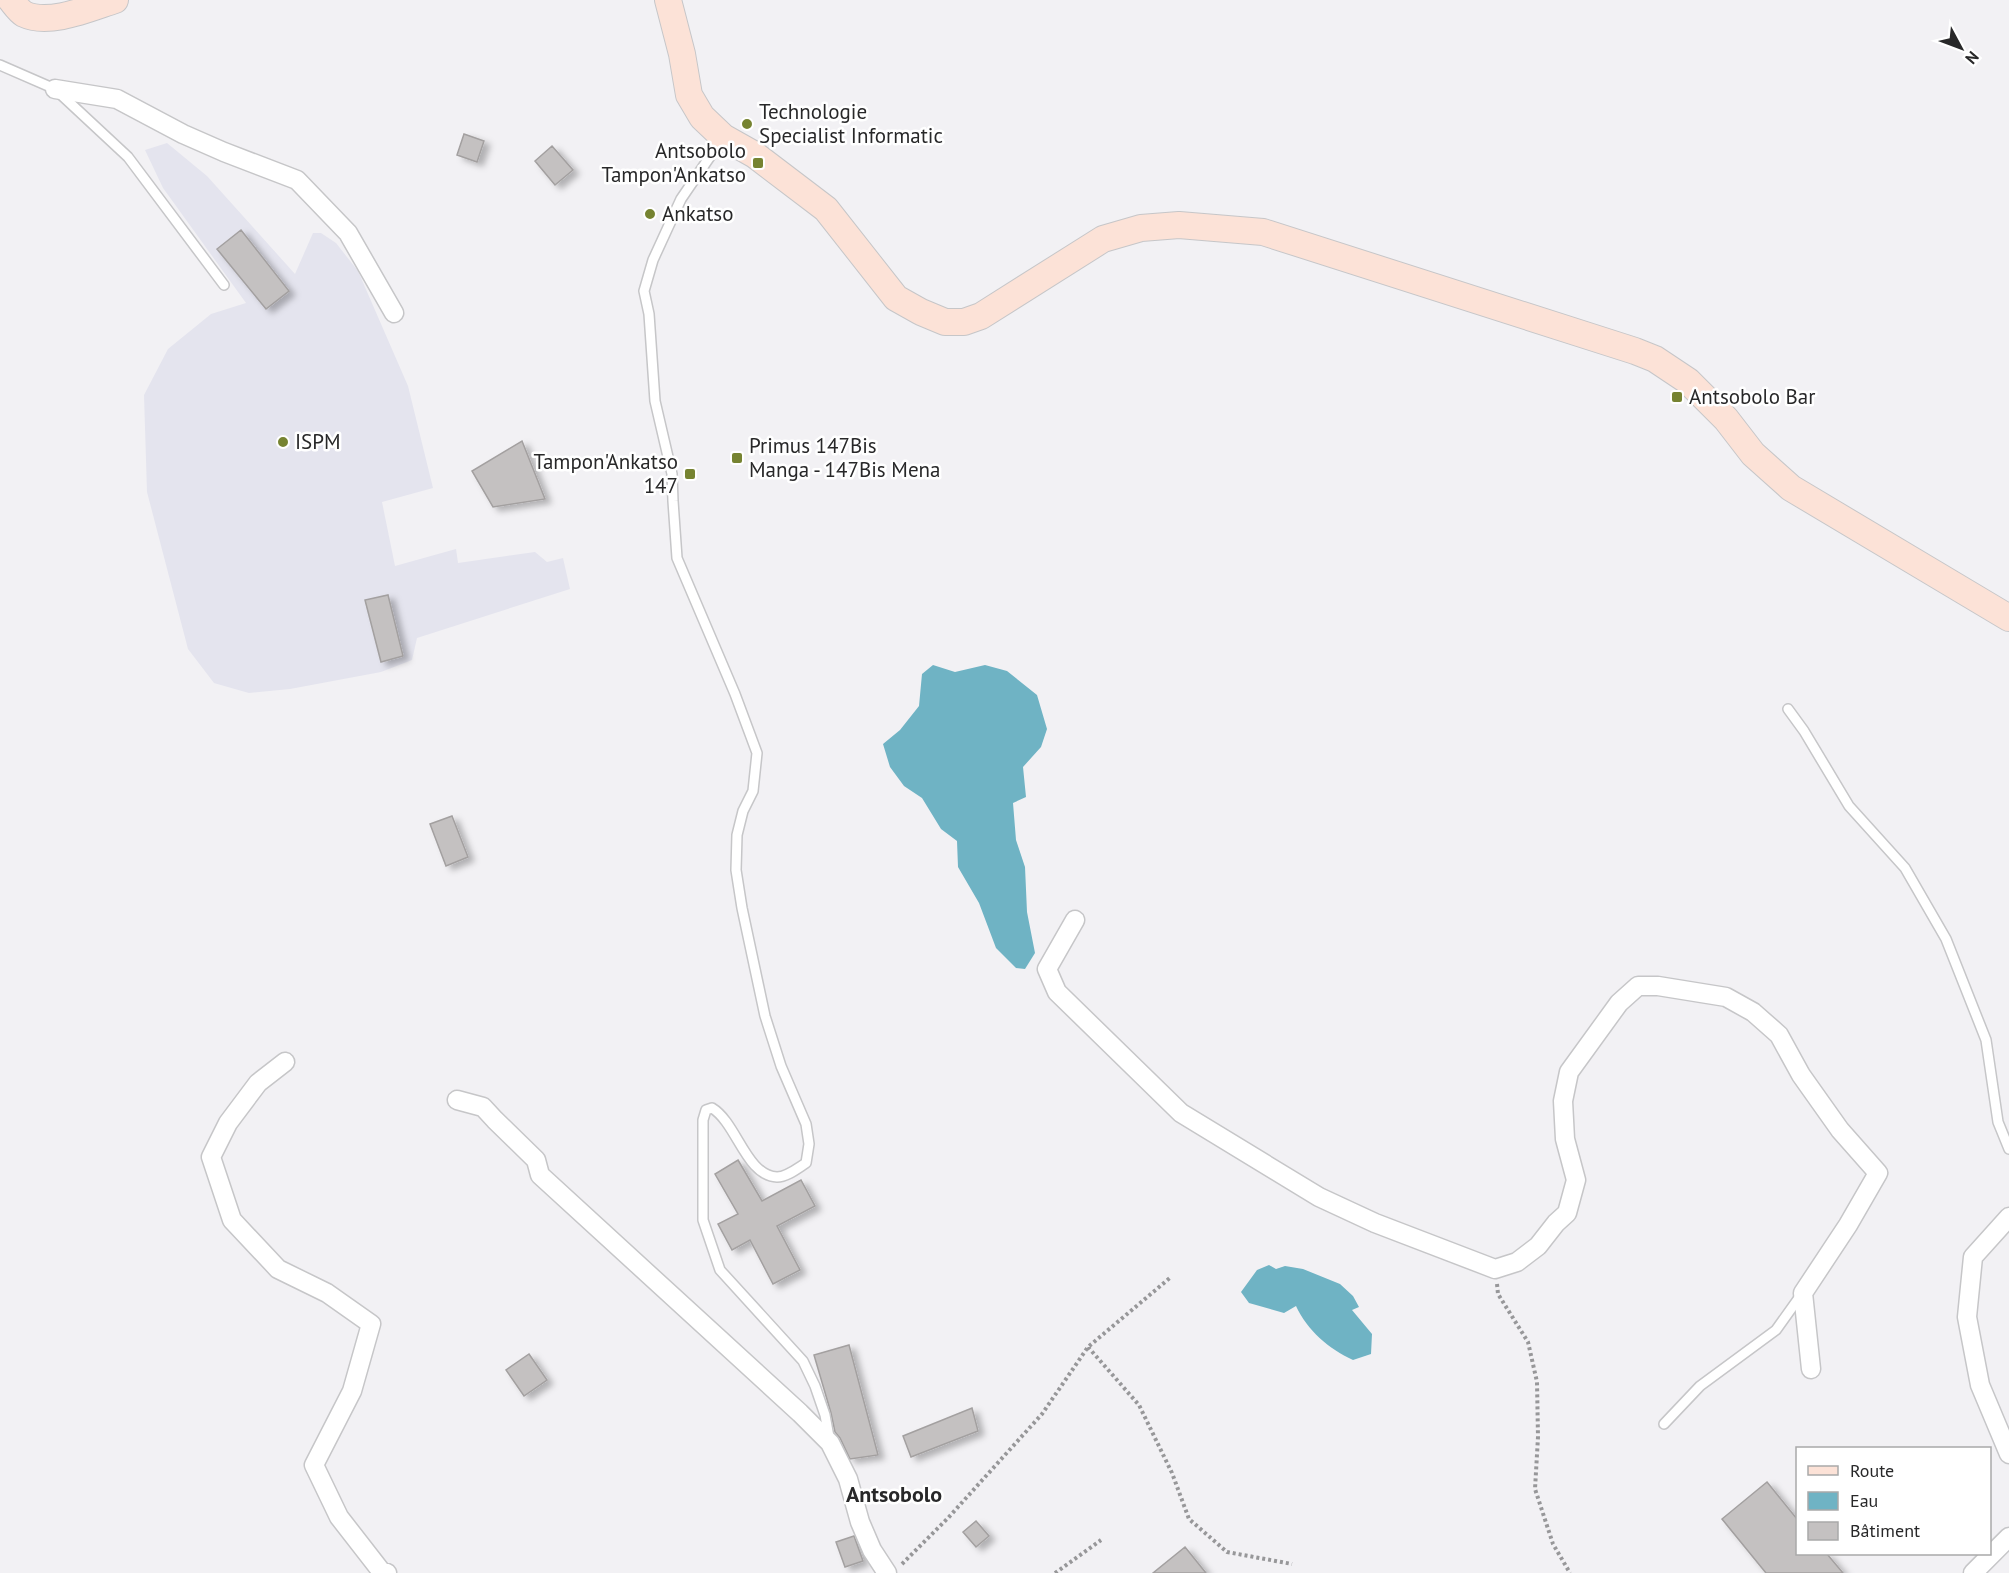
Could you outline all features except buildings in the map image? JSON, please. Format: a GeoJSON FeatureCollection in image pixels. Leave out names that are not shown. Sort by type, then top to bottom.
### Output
{"type":"FeatureCollection","features":[{"type":"Feature","properties":{"kind":"street"},"geometry":{"type":"LineString","coordinates":[[11,0],[22,13],[36,17],[67,16],[115,0]]}},
{"type":"Feature","properties":{"kind":"street"},"geometry":{"type":"LineString","coordinates":[[668,0],[682,54],[689,95],[702,117],[723,137],[755,155],[826,209],[896,298],[921,312],[945,321],[964,322],[981,316],[1103,239],[1141,228],[1179,225],[1263,232],[1655,359],[1688,381],[1726,418],[1753,454],[1791,488],[2009,618]]}},
{"type":"Feature","properties":{"kind":"street"},"geometry":{"type":"LineString","coordinates":[[54,89],[117,99],[224,153],[297,180],[348,233],[394,313]]}},
{"type":"Feature","properties":{"kind":"street"},"geometry":{"type":"LineString","coordinates":[[1075,920],[1047,969],[1057,992],[1181,1113],[1319,1197],[1375,1223],[1495,1269],[1517,1262],[1538,1246],[1567,1213],[1576,1180],[1566,1138],[1563,1101],[1569,1072],[1619,1003],[1638,986],[1658,986],[1726,997],[1754,1012],[1779,1035],[1800,1075],[1840,1130],[1878,1173],[1848,1225],[1803,1293],[1811,1369]]}},
{"type":"Feature","properties":{"kind":"street"},"geometry":{"type":"LineString","coordinates":[[285,1062],[258,1083],[228,1123],[211,1157],[232,1220],[278,1269],[327,1293],[371,1323],[352,1391],[315,1465],[339,1517],[381,1571],[387,1573]]}},
{"type":"Feature","properties":{"kind":"street"},"geometry":{"type":"LineString","coordinates":[[457,1100],[483,1107],[536,1160],[540,1175],[830,1443],[848,1479],[860,1522],[872,1550],[894,1569]]}},
{"type":"Feature","properties":{"kind":"street"},"geometry":{"type":"LineString","coordinates":[[2009,1217],[1973,1257],[1967,1317],[1980,1385],[2009,1454]]}},
{"type":"Feature","properties":{"kind":"street"},"geometry":{"type":"LineString","coordinates":[[1973,1573],[2009,1537]]}},
{"type":"Feature","properties":{"kind":"lane"},"geometry":{"type":"LineString","coordinates":[[0,65],[54,89],[128,157],[224,285]]}},
{"type":"Feature","properties":{"kind":"lane"},"geometry":{"type":"LineString","coordinates":[[723,137],[681,199],[653,260],[644,291],[649,314],[655,401],[672,474],[672,501],[678,558],[757,753],[753,791],[743,811],[737,835],[736,870],[765,1016],[781,1066],[806,1124],[809,1144],[806,1163],[792,1172],[778,1177],[763,1173],[748,1156],[719,1113],[712,1108],[706,1110],[703,1120],[704,1220],[720,1270],[803,1361],[825,1415],[830,1443]]}},
{"type":"Feature","properties":{"kind":"lane"},"geometry":{"type":"LineString","coordinates":[[1788,709],[1804,731],[1849,806],[1905,868],[1946,939],[1986,1040],[1998,1122],[2009,1149]]}},
{"type":"Feature","properties":{"kind":"lane"},"geometry":{"type":"LineString","coordinates":[[1664,1424],[1700,1386],[1776,1330],[1803,1293]]}},
{"type":"Feature","properties":{"kind":"path"},"geometry":{"type":"LineString","coordinates":[[1495,1269],[1498,1294],[1528,1342],[1538,1382],[1535,1489],[1553,1544],[1570,1573]]}},
{"type":"Feature","properties":{"kind":"path"},"geometry":{"type":"LineString","coordinates":[[894,1569],[948,1518],[1042,1414],[1088,1347],[1171,1277]]}},
{"type":"Feature","properties":{"kind":"path"},"geometry":{"type":"LineString","coordinates":[[1088,1347],[1139,1405],[1172,1473],[1189,1519],[1227,1552],[1292,1564]]}},
{"type":"Feature","properties":{"kind":"path"},"geometry":{"type":"LineString","coordinates":[[1055,1573],[1101,1540]]}},
{"type":"Feature","properties":{"kind":"shaded area","name":"ISPM"},"geometry":{"type":"Polygon","coordinates":[[[167,143],[207,176],[295,274],[313,233],[321,233],[336,243],[358,271],[408,386],[433,488],[382,502],[395,566],[456,549],[458,563],[535,552],[547,562],[563,558],[570,589],[417,638],[412,660],[381,672],[290,689],[249,693],[214,683],[188,649],[147,492],[144,395],[168,349],[211,314],[246,303],[163,188],[145,150],[167,143]]]}},
{"type":"Feature","properties":{"kind":"water"},"geometry":{"type":"Polygon","coordinates":[[[933,665],[955,672],[985,665],[1007,671],[1037,695],[1047,729],[1041,747],[1023,767],[1026,797],[1013,803],[1016,840],[1025,867],[1027,912],[1035,953],[1025,969],[1016,968],[996,948],[979,903],[958,867],[957,841],[941,829],[922,798],[904,786],[890,767],[883,744],[900,730],[919,706],[922,674],[933,665]]]}},
{"type":"Feature","properties":{"kind":"water"},"geometry":{"type":"Polygon","coordinates":[[[1269,1265],[1276,1269],[1285,1266],[1303,1269],[1340,1284],[1353,1296],[1359,1307],[1352,1310],[1372,1334],[1371,1354],[1353,1360],[1336,1350],[1313,1331],[1296,1306],[1284,1313],[1249,1303],[1241,1292],[1257,1270],[1269,1265]]]}},
{"type":"Feature","properties":{"kind":"place","name":"Technologie Specialist Informatic"},"geometry":{"type":"Point","coordinates":[747,124]}},
{"type":"Feature","properties":{"kind":"place","name":"Antsobolo Tampon'Ankatso"},"geometry":{"type":"Point","coordinates":[758,163]}},
{"type":"Feature","properties":{"kind":"place","name":"Ankatso"},"geometry":{"type":"Point","coordinates":[650,214]}},
{"type":"Feature","properties":{"kind":"place","name":"Antsobolo Bar"},"geometry":{"type":"Point","coordinates":[1677,397]}},
{"type":"Feature","properties":{"kind":"place","name":"ISPM"},"geometry":{"type":"Point","coordinates":[283,442]}},
{"type":"Feature","properties":{"kind":"place","name":"Primus 147Bis Manga - 147Bis Mena"},"geometry":{"type":"Point","coordinates":[737,458]}},
{"type":"Feature","properties":{"kind":"place","name":"Tampon'Ankatso 147"},"geometry":{"type":"Point","coordinates":[690,474]}},
{"type":"Feature","properties":{"kind":"district","name":"Antsobolo"},"geometry":{"type":"Point","coordinates":[894,1494]}}]}
